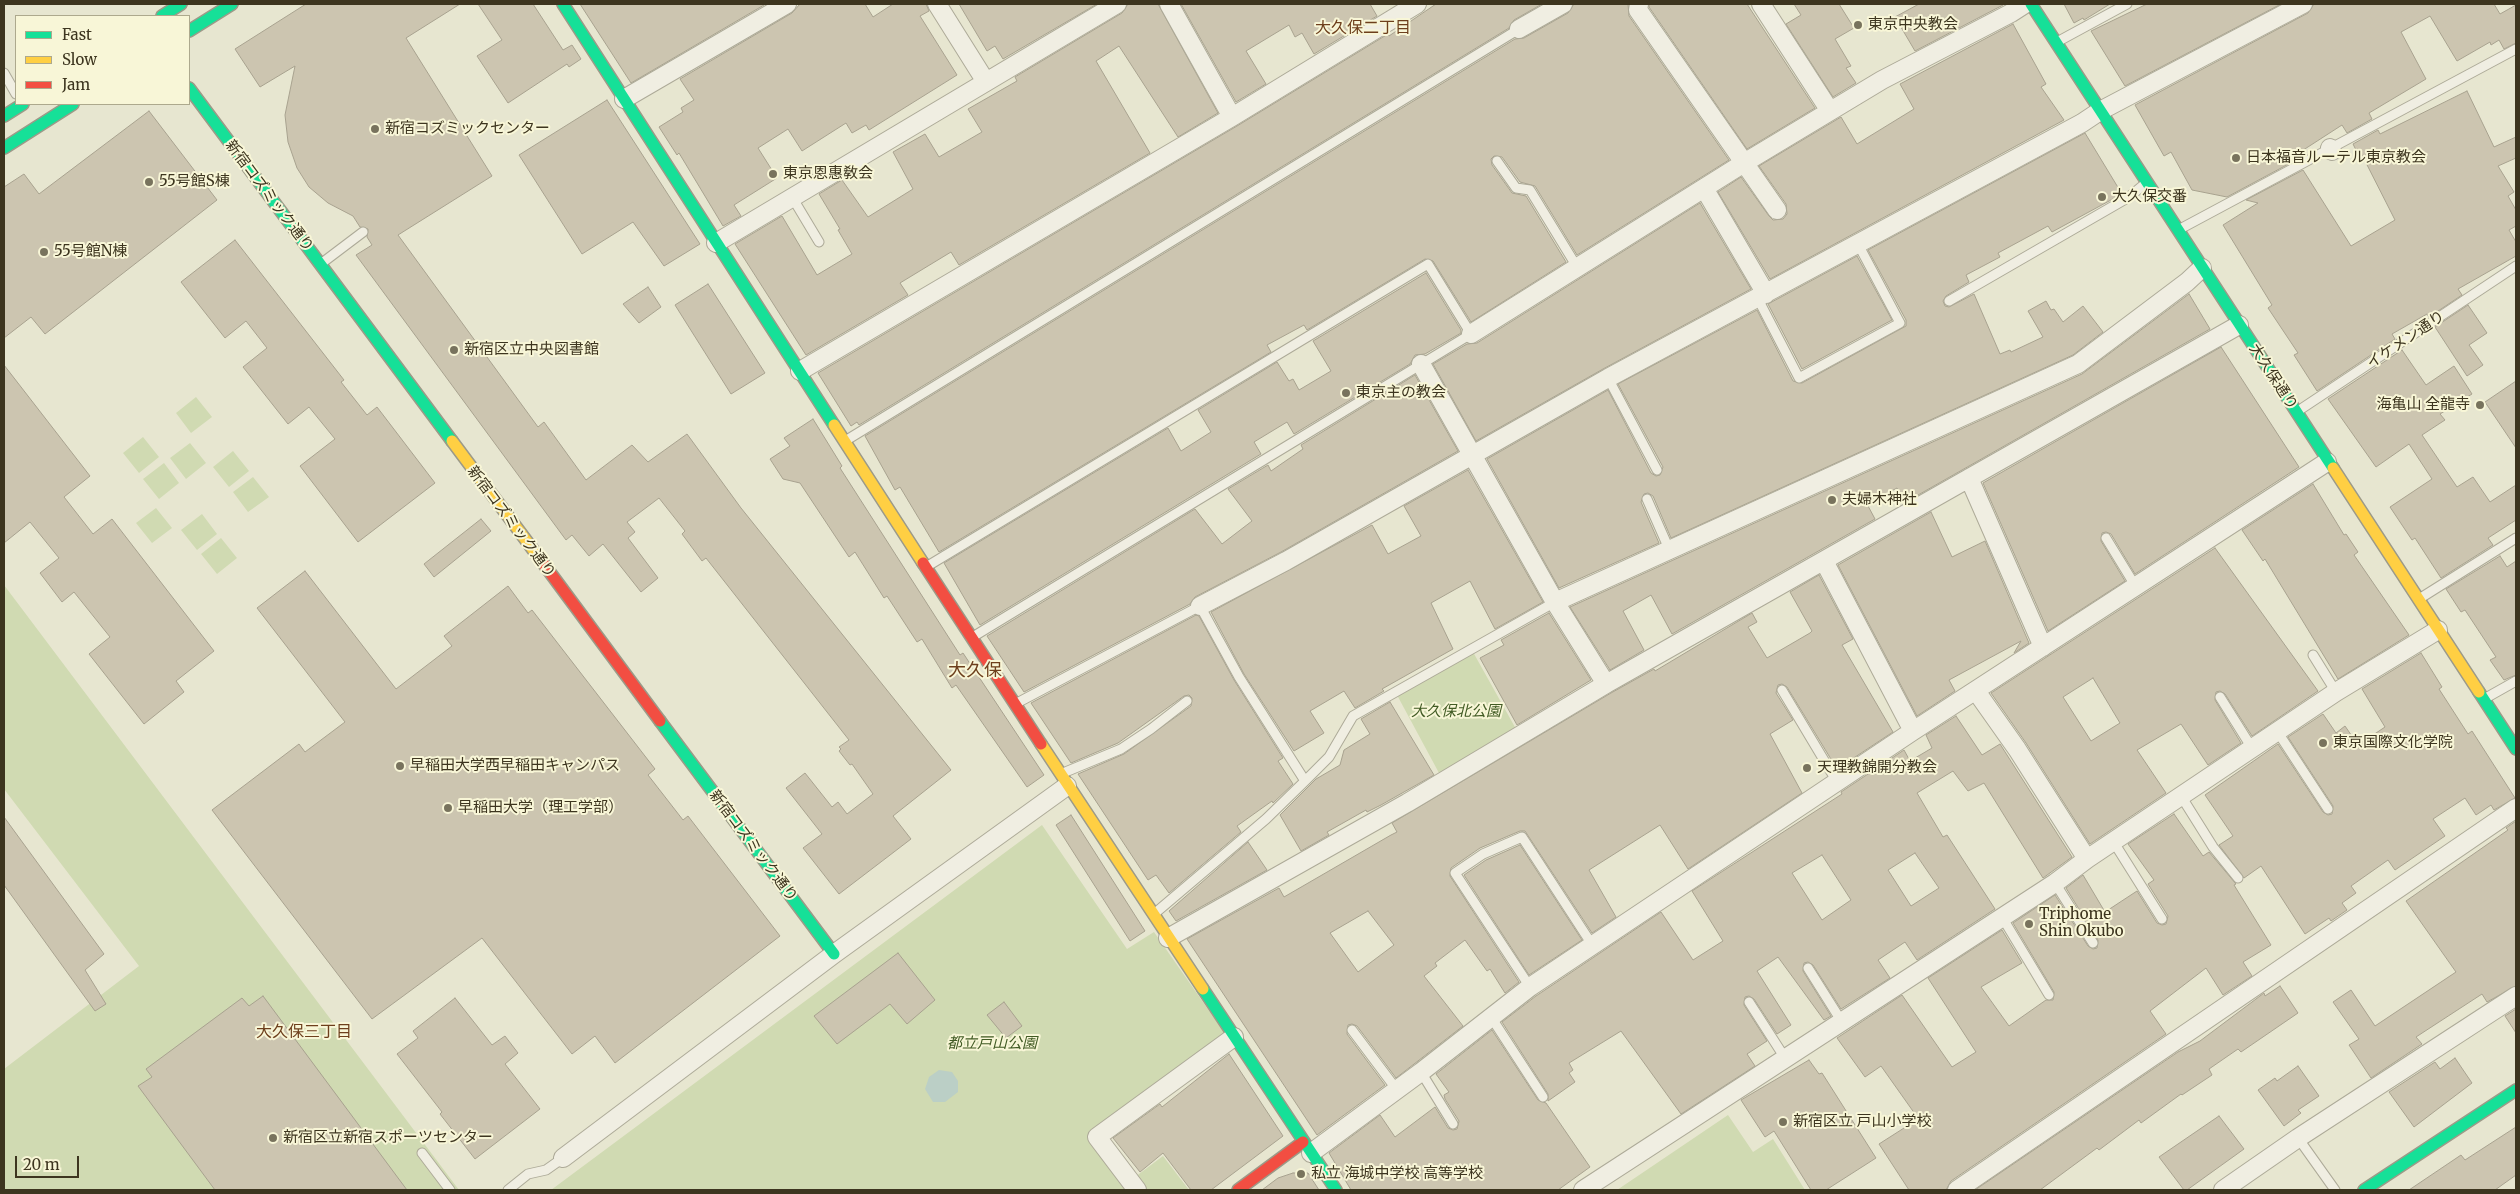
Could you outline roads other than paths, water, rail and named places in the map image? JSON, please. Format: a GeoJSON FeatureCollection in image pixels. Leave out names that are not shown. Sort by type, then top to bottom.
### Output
{"type":"FeatureCollection","features":[{"type":"Feature","properties":{"kind":"street"},"geometry":{"type":"LineString","coordinates":[[164,15],[181,4]]}},
{"type":"Feature","properties":{"kind":"street"},"geometry":{"type":"LineString","coordinates":[[190,30],[232,4]]}},
{"type":"Feature","properties":{"kind":"street"},"geometry":{"type":"LineString","coordinates":[[563,4],[971,638],[1336,1190]]}},
{"type":"Feature","properties":{"kind":"street"},"geometry":{"type":"LineString","coordinates":[[624,99],[787,4]]}},
{"type":"Feature","properties":{"kind":"street"},"geometry":{"type":"LineString","coordinates":[[937,4],[986,82]]}},
{"type":"Feature","properties":{"kind":"street"},"geometry":{"type":"LineString","coordinates":[[716,244],[1117,4]]}},
{"type":"Feature","properties":{"kind":"street"},"geometry":{"type":"LineString","coordinates":[[1169,4],[1232,117]]}},
{"type":"Feature","properties":{"kind":"street"},"geometry":{"type":"LineString","coordinates":[[800,371],[1232,117],[1417,4]]}},
{"type":"Feature","properties":{"kind":"street"},"geometry":{"type":"LineString","coordinates":[[1520,29],[1563,4]]}},
{"type":"Feature","properties":{"kind":"street"},"geometry":{"type":"LineString","coordinates":[[1639,4],[1638,10],[1777,210]]}},
{"type":"Feature","properties":{"kind":"street"},"geometry":{"type":"LineString","coordinates":[[1760,4],[1830,111]]}},
{"type":"Feature","properties":{"kind":"street"},"geometry":{"type":"LineString","coordinates":[[1471,334],[1744,163],[1882,80],[2025,4]]}},
{"type":"Feature","properties":{"kind":"street","name":"大久保通り"},"geometry":{"type":"LineString","coordinates":[[2031,4],[2327,462],[2516,749]]}},
{"type":"Feature","properties":{"kind":"street"},"geometry":{"type":"LineString","coordinates":[[1200,606],[1286,560],[1608,378],[1762,297],[2082,123],[2100,110],[2303,4]]}},
{"type":"Feature","properties":{"kind":"street","name":"新宿コズミック通り"},"geometry":{"type":"LineString","coordinates":[[190,89],[834,954]]}},
{"type":"Feature","properties":{"kind":"street"},"geometry":{"type":"LineString","coordinates":[[4,116],[21,105]]}},
{"type":"Feature","properties":{"kind":"street"},"geometry":{"type":"LineString","coordinates":[[4,148],[71,105]]}},
{"type":"Feature","properties":{"kind":"street"},"geometry":{"type":"LineString","coordinates":[[1704,188],[1762,297]]}},
{"type":"Feature","properties":{"kind":"street"},"geometry":{"type":"LineString","coordinates":[[1555,602],[1669,548],[2078,364],[2187,282],[2202,268]]}},
{"type":"Feature","properties":{"kind":"street"},"geometry":{"type":"LineString","coordinates":[[1168,938],[1407,803],[1606,684],[2239,325]]}},
{"type":"Feature","properties":{"kind":"street"},"geometry":{"type":"LineString","coordinates":[[1421,364],[1555,602],[1606,684]]}},
{"type":"Feature","properties":{"kind":"street"},"geometry":{"type":"LineString","coordinates":[[1238,1190],[1397,1090],[1530,987],[1913,731],[2327,462]]}},
{"type":"Feature","properties":{"kind":"street"},"geometry":{"type":"LineString","coordinates":[[1969,478],[2043,647]]}},
{"type":"Feature","properties":{"kind":"street"},"geometry":{"type":"LineString","coordinates":[[1824,561],[1913,731]]}},
{"type":"Feature","properties":{"kind":"street"},"geometry":{"type":"LineString","coordinates":[[1584,1190],[2055,883],[2113,841],[2336,692],[2438,630]]}},
{"type":"Feature","properties":{"kind":"street"},"geometry":{"type":"LineString","coordinates":[[1976,691],[2017,749],[2087,859]]}},
{"type":"Feature","properties":{"kind":"street"},"geometry":{"type":"LineString","coordinates":[[562,1158],[1064,780]]}},
{"type":"Feature","properties":{"kind":"street"},"geometry":{"type":"LineString","coordinates":[[1957,1190],[2516,808]]}},
{"type":"Feature","properties":{"kind":"street"},"geometry":{"type":"LineString","coordinates":[[2223,1190],[2298,1138],[2516,996]]}},
{"type":"Feature","properties":{"kind":"street"},"geometry":{"type":"LineString","coordinates":[[1137,1190],[1097,1137],[1234,1037]]}},
{"type":"Feature","properties":{"kind":"street"},"geometry":{"type":"LineString","coordinates":[[2364,1190],[2516,1090]]}},
{"type":"Feature","properties":{"kind":"lane"},"geometry":{"type":"LineString","coordinates":[[2056,42],[2127,4]]}},
{"type":"Feature","properties":{"kind":"lane"},"geometry":{"type":"LineString","coordinates":[[845,441],[1520,29]]}},
{"type":"Feature","properties":{"kind":"lane"},"geometry":{"type":"LineString","coordinates":[[2178,230],[2331,150],[2516,48]]}},
{"type":"Feature","properties":{"kind":"lane"},"geometry":{"type":"LineString","coordinates":[[4,73],[15,92]]}},
{"type":"Feature","properties":{"kind":"lane"},"geometry":{"type":"LineString","coordinates":[[1497,161],[1516,188],[1530,190],[1577,267]]}},
{"type":"Feature","properties":{"kind":"lane"},"geometry":{"type":"LineString","coordinates":[[1950,301],[2129,197],[2146,183]]}},
{"type":"Feature","properties":{"kind":"lane"},"geometry":{"type":"LineString","coordinates":[[792,197],[818,242]]}},
{"type":"Feature","properties":{"kind":"lane"},"geometry":{"type":"LineString","coordinates":[[319,264],[363,232]]}},
{"type":"Feature","properties":{"kind":"lane"},"geometry":{"type":"LineString","coordinates":[[1762,297],[1800,378],[1892,328],[1900,323],[1858,244]]}},
{"type":"Feature","properties":{"kind":"lane"},"geometry":{"type":"LineString","coordinates":[[926,567],[1428,264],[1471,334],[971,638]]}},
{"type":"Feature","properties":{"kind":"lane","name":"イケメン通り"},"geometry":{"type":"LineString","coordinates":[[2296,412],[2516,266]]}},
{"type":"Feature","properties":{"kind":"lane"},"geometry":{"type":"LineString","coordinates":[[1608,378],[1656,470]]}},
{"type":"Feature","properties":{"kind":"lane"},"geometry":{"type":"LineString","coordinates":[[1647,499],[1669,548]]}},
{"type":"Feature","properties":{"kind":"lane"},"geometry":{"type":"LineString","coordinates":[[2106,538],[2136,587]]}},
{"type":"Feature","properties":{"kind":"lane"},"geometry":{"type":"LineString","coordinates":[[2418,600],[2516,538]]}},
{"type":"Feature","properties":{"kind":"lane"},"geometry":{"type":"LineString","coordinates":[[1153,915],[1266,820],[1328,758],[1353,716],[1395,690],[1555,602]]}},
{"type":"Feature","properties":{"kind":"lane"},"geometry":{"type":"LineString","coordinates":[[1015,704],[1200,606],[1239,677],[1305,781]]}},
{"type":"Feature","properties":{"kind":"lane"},"geometry":{"type":"LineString","coordinates":[[2312,655],[2336,692]]}},
{"type":"Feature","properties":{"kind":"lane"},"geometry":{"type":"LineString","coordinates":[[2484,699],[2516,681]]}},
{"type":"Feature","properties":{"kind":"lane"},"geometry":{"type":"LineString","coordinates":[[1782,690],[1837,782]]}},
{"type":"Feature","properties":{"kind":"lane"},"geometry":{"type":"LineString","coordinates":[[2220,697],[2252,748]]}},
{"type":"Feature","properties":{"kind":"lane"},"geometry":{"type":"LineString","coordinates":[[1064,780],[1121,749],[1187,701]]}},
{"type":"Feature","properties":{"kind":"lane"},"geometry":{"type":"LineString","coordinates":[[2277,731],[2328,809]]}},
{"type":"Feature","properties":{"kind":"lane"},"geometry":{"type":"LineString","coordinates":[[2180,796],[2213,847],[2238,878]]}},
{"type":"Feature","properties":{"kind":"lane"},"geometry":{"type":"LineString","coordinates":[[1530,987],[1455,873],[1483,854],[1522,837],[1593,946]]}},
{"type":"Feature","properties":{"kind":"lane"},"geometry":{"type":"LineString","coordinates":[[2113,841],[2162,919]]}},
{"type":"Feature","properties":{"kind":"lane"},"geometry":{"type":"LineString","coordinates":[[2055,883],[2093,943]]}},
{"type":"Feature","properties":{"kind":"lane"},"geometry":{"type":"LineString","coordinates":[[2002,917],[2050,995]]}},
{"type":"Feature","properties":{"kind":"lane"},"geometry":{"type":"LineString","coordinates":[[1808,968],[1842,1022]]}},
{"type":"Feature","properties":{"kind":"lane"},"geometry":{"type":"LineString","coordinates":[[1749,1002],[1785,1058]]}},
{"type":"Feature","properties":{"kind":"lane"},"geometry":{"type":"LineString","coordinates":[[1491,1017],[1543,1098]]}},
{"type":"Feature","properties":{"kind":"lane"},"geometry":{"type":"LineString","coordinates":[[1352,1030],[1397,1090]]}},
{"type":"Feature","properties":{"kind":"lane"},"geometry":{"type":"LineString","coordinates":[[1421,1072],[1453,1124]]}},
{"type":"Feature","properties":{"kind":"lane"},"geometry":{"type":"LineString","coordinates":[[2298,1138],[2334,1190]]}},
{"type":"Feature","properties":{"kind":"lane"},"geometry":{"type":"LineString","coordinates":[[422,1153],[450,1190]]}},
{"type":"Feature","properties":{"kind":"lane"},"geometry":{"type":"LineString","coordinates":[[508,1190],[528,1174],[546,1170],[562,1158]]}},
{"type":"Feature","properties":{"kind":"place","name":"東京中央教会"},"geometry":{"type":"Point","coordinates":[1858,25]}},
{"type":"Feature","properties":{"kind":"place","name":"新宿コズミックセンター"},"geometry":{"type":"Point","coordinates":[375,129]}},
{"type":"Feature","properties":{"kind":"place","name":"日本福音ルーテル東京教会"},"geometry":{"type":"Point","coordinates":[2236,158]}},
{"type":"Feature","properties":{"kind":"place","name":"東京恩惠敎会"},"geometry":{"type":"Point","coordinates":[773,174]}},
{"type":"Feature","properties":{"kind":"place","name":"55号館S棟"},"geometry":{"type":"Point","coordinates":[149,182]}},
{"type":"Feature","properties":{"kind":"place","name":"大久保交番"},"geometry":{"type":"Point","coordinates":[2102,197]}},
{"type":"Feature","properties":{"kind":"place","name":"55号館N棟"},"geometry":{"type":"Point","coordinates":[44,252]}},
{"type":"Feature","properties":{"kind":"place","name":"新宿区立中央図書館"},"geometry":{"type":"Point","coordinates":[454,350]}},
{"type":"Feature","properties":{"kind":"place","name":"東京主の教会"},"geometry":{"type":"Point","coordinates":[1346,393]}},
{"type":"Feature","properties":{"kind":"place","name":"海亀山 全龍寺"},"geometry":{"type":"Point","coordinates":[2480,405]}},
{"type":"Feature","properties":{"kind":"place","name":"夫婦木神社"},"geometry":{"type":"Point","coordinates":[1832,500]}},
{"type":"Feature","properties":{"kind":"place","name":"東京国際文化学院"},"geometry":{"type":"Point","coordinates":[2323,743]}},
{"type":"Feature","properties":{"kind":"place","name":"早稲田大学西早稲田キャンパス"},"geometry":{"type":"Point","coordinates":[400,766]}},
{"type":"Feature","properties":{"kind":"place","name":"天理教錦開分教会"},"geometry":{"type":"Point","coordinates":[1807,768]}},
{"type":"Feature","properties":{"kind":"place","name":"早稲田大学（理工学部）"},"geometry":{"type":"Point","coordinates":[448,808]}},
{"type":"Feature","properties":{"kind":"place","name":"Triphome Shin Okubo"},"geometry":{"type":"Point","coordinates":[2029,924]}},
{"type":"Feature","properties":{"kind":"place","name":"新宿区立 戸山小学校"},"geometry":{"type":"Point","coordinates":[1783,1122]}},
{"type":"Feature","properties":{"kind":"place","name":"新宿区立新宿スポーツセンター"},"geometry":{"type":"Point","coordinates":[273,1138]}},
{"type":"Feature","properties":{"kind":"place","name":"私立 海城中学校 高等学校"},"geometry":{"type":"Point","coordinates":[1301,1174]}},
{"type":"Feature","properties":{"kind":"district","name":"大久保二丁目"},"geometry":{"type":"Point","coordinates":[1363,28]}},
{"type":"Feature","properties":{"kind":"district","name":"大久保"},"geometry":{"type":"Point","coordinates":[975,671]}},
{"type":"Feature","properties":{"kind":"district","name":"大久保三丁目"},"geometry":{"type":"Point","coordinates":[304,1032]}},
{"type":"Feature","properties":{"kind":"park label","name":"大久保北公園"},"geometry":{"type":"Point","coordinates":[1456,712]}},
{"type":"Feature","properties":{"kind":"park label","name":"都立戸山公園"},"geometry":{"type":"Point","coordinates":[992,1044]}}]}
